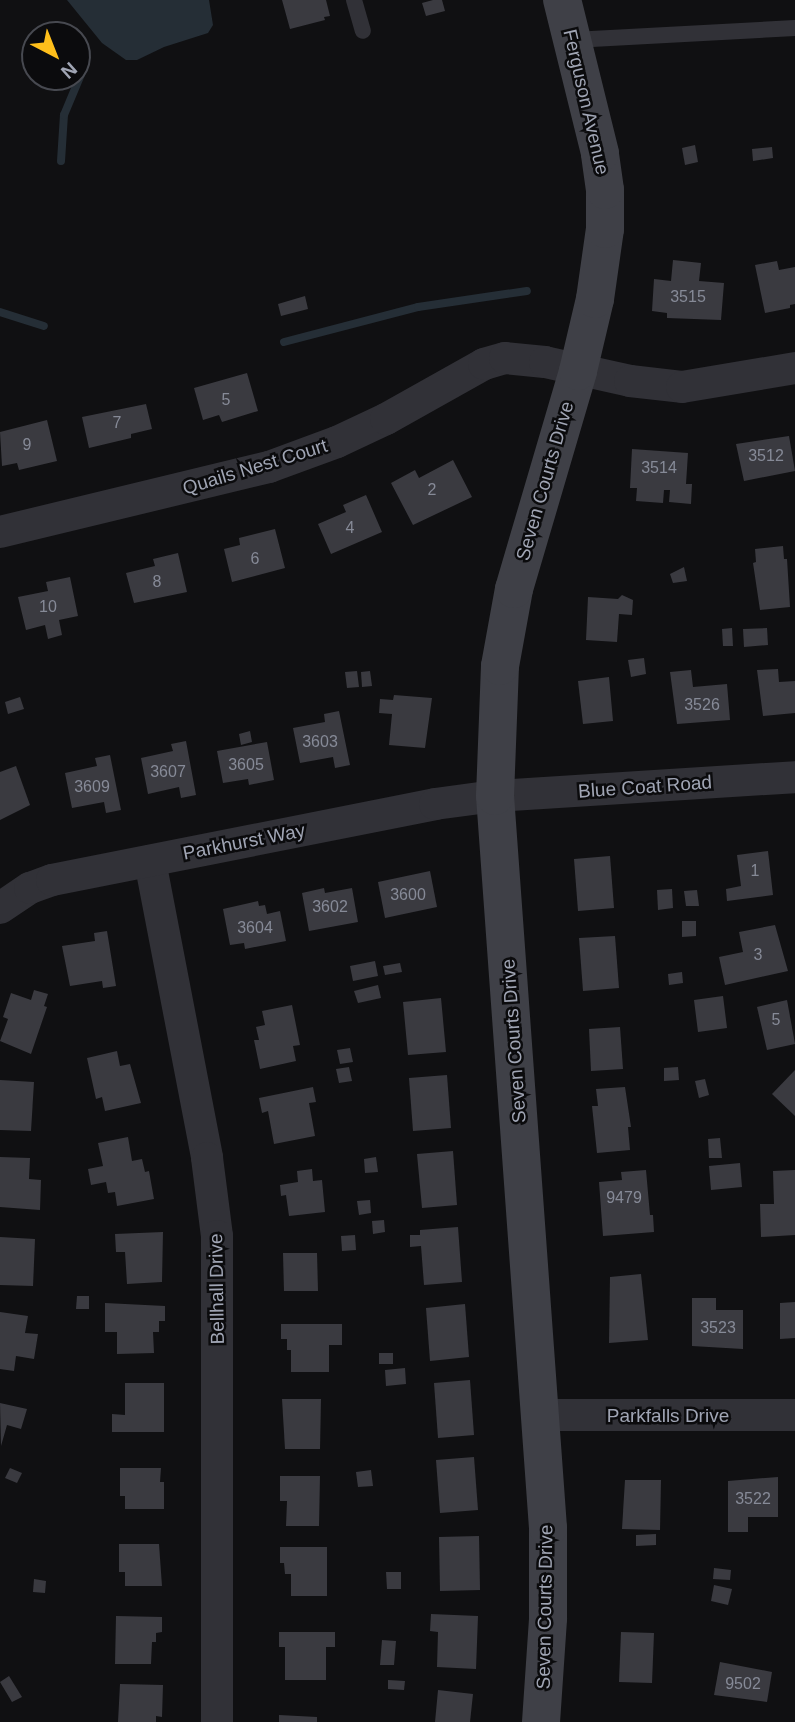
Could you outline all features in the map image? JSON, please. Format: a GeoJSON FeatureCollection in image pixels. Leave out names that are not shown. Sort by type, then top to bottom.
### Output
{"type":"FeatureCollection","features":[{"type":"Feature","properties":{"kind":"street","name":"Ferguson Avenue"},"geometry":{"type":"LineString","coordinates":[[562,0],[600,153],[605,190],[605,229],[595,299],[578,371]]}},
{"type":"Feature","properties":{"kind":"street","name":"Quails Nest Court"},"geometry":{"type":"LineString","coordinates":[[0,532],[269,467],[362,431],[494,361],[527,359],[629,381],[682,387],[795,368]]}},
{"type":"Feature","properties":{"kind":"street","name":"Seven Courts Drive"},"geometry":{"type":"LineString","coordinates":[[541,1722],[548,1618],[548,1528],[495,796],[500,666],[513,589],[578,371]]}},
{"type":"Feature","properties":{"kind":"street","name":"Blue Coat Road"},"geometry":{"type":"LineString","coordinates":[[495,796],[795,777]]}},
{"type":"Feature","properties":{"kind":"street","name":"Parkhurst Way"},"geometry":{"type":"LineString","coordinates":[[0,908],[30,888],[52,880],[435,804],[495,796]]}},
{"type":"Feature","properties":{"kind":"street","name":"Bellhall Drive"},"geometry":{"type":"LineString","coordinates":[[150,862],[205,1147],[217,1236],[217,1722]]}},
{"type":"Feature","properties":{"kind":"street","name":"Parkfalls Drive"},"geometry":{"type":"LineString","coordinates":[[541,1415],[795,1415]]}},
{"type":"Feature","properties":{"kind":"lane"},"geometry":{"type":"LineString","coordinates":[[354,0],[363,31]]}},
{"type":"Feature","properties":{"kind":"lane"},"geometry":{"type":"LineString","coordinates":[[573,40],[795,28]]}},
{"type":"Feature","properties":{"kind":"shaded area"},"geometry":{"type":"Polygon","coordinates":[[[67,0],[209,0],[213,25],[208,33],[164,47],[137,60],[126,60],[102,43],[91,29],[91,21],[84,21],[67,0]]]}},
{"type":"Feature","properties":{"kind":"building"},"geometry":{"type":"Polygon","coordinates":[[[282,0],[326,0],[330,16],[324,17],[325,20],[290,29],[282,0]]]}},
{"type":"Feature","properties":{"kind":"building"},"geometry":{"type":"Polygon","coordinates":[[[442,0],[445,11],[426,16],[422,3],[442,0]]]}},
{"type":"Feature","properties":{"kind":"building"},"geometry":{"type":"Polygon","coordinates":[[[695,145],[698,162],[685,165],[682,148],[695,145]]]}},
{"type":"Feature","properties":{"kind":"building"},"geometry":{"type":"Polygon","coordinates":[[[772,147],[773,158],[753,161],[752,149],[772,147]]]}},
{"type":"Feature","properties":{"kind":"building"},"geometry":{"type":"Polygon","coordinates":[[[673,260],[701,263],[699,281],[724,283],[721,320],[667,318],[667,313],[652,311],[654,279],[671,281],[673,260]]]}},
{"type":"Feature","properties":{"kind":"building"},"geometry":{"type":"Polygon","coordinates":[[[777,261],[779,270],[795,267],[795,304],[790,305],[790,308],[765,313],[755,265],[777,261]]]}},
{"type":"Feature","properties":{"kind":"building"},"geometry":{"type":"Polygon","coordinates":[[[305,296],[308,309],[281,316],[278,304],[305,296]]]}},
{"type":"Feature","properties":{"kind":"building"},"geometry":{"type":"Polygon","coordinates":[[[247,373],[258,411],[222,422],[219,415],[203,420],[194,388],[247,373]]]}},
{"type":"Feature","properties":{"kind":"building"},"geometry":{"type":"Polygon","coordinates":[[[146,404],[152,429],[131,434],[131,438],[89,448],[82,417],[146,404]]]}},
{"type":"Feature","properties":{"kind":"building"},"geometry":{"type":"Polygon","coordinates":[[[47,420],[57,461],[19,470],[17,463],[2,466],[0,432],[47,420]]]}},
{"type":"Feature","properties":{"kind":"building"},"geometry":{"type":"Polygon","coordinates":[[[789,436],[795,471],[744,481],[736,444],[789,436]]]}},
{"type":"Feature","properties":{"kind":"building"},"geometry":{"type":"Polygon","coordinates":[[[632,449],[688,453],[686,484],[692,484],[691,504],[669,502],[670,490],[664,490],[663,503],[636,501],[637,488],[630,488],[632,449]]]}},
{"type":"Feature","properties":{"kind":"building"},"geometry":{"type":"Polygon","coordinates":[[[453,460],[472,497],[413,525],[391,483],[415,470],[419,478],[453,460]]]}},
{"type":"Feature","properties":{"kind":"building"},"geometry":{"type":"Polygon","coordinates":[[[366,495],[382,532],[331,554],[318,524],[346,512],[343,505],[366,495]]]}},
{"type":"Feature","properties":{"kind":"building"},"geometry":{"type":"Polygon","coordinates":[[[275,529],[285,568],[232,582],[224,549],[240,545],[239,538],[275,529]]]}},
{"type":"Feature","properties":{"kind":"building"},"geometry":{"type":"Polygon","coordinates":[[[783,546],[784,559],[787,559],[790,607],[760,610],[753,563],[756,562],[755,549],[783,546]]]}},
{"type":"Feature","properties":{"kind":"building"},"geometry":{"type":"Polygon","coordinates":[[[178,553],[187,592],[134,603],[126,573],[155,566],[153,559],[178,553]]]}},
{"type":"Feature","properties":{"kind":"building"},"geometry":{"type":"Polygon","coordinates":[[[684,567],[687,581],[673,583],[670,574],[684,567]]]}},
{"type":"Feature","properties":{"kind":"building"},"geometry":{"type":"Polygon","coordinates":[[[70,577],[78,616],[59,620],[62,635],[48,639],[45,625],[26,630],[18,597],[48,591],[46,582],[70,577]]]}},
{"type":"Feature","properties":{"kind":"building"},"geometry":{"type":"Polygon","coordinates":[[[622,595],[633,600],[632,615],[619,614],[617,642],[586,640],[588,597],[618,599],[622,595]]]}},
{"type":"Feature","properties":{"kind":"building"},"geometry":{"type":"Polygon","coordinates":[[[732,628],[733,646],[723,646],[722,629],[732,628]]]}},
{"type":"Feature","properties":{"kind":"building"},"geometry":{"type":"Polygon","coordinates":[[[767,628],[768,645],[744,647],[743,629],[767,628]]]}},
{"type":"Feature","properties":{"kind":"building"},"geometry":{"type":"Polygon","coordinates":[[[644,658],[646,674],[631,677],[628,660],[644,658]]]}},
{"type":"Feature","properties":{"kind":"building"},"geometry":{"type":"Polygon","coordinates":[[[778,669],[779,682],[795,681],[795,713],[763,716],[757,670],[778,669]]]}},
{"type":"Feature","properties":{"kind":"building"},"geometry":{"type":"Polygon","coordinates":[[[691,670],[693,687],[727,684],[730,720],[677,724],[670,672],[691,670]]]}},
{"type":"Feature","properties":{"kind":"building"},"geometry":{"type":"Polygon","coordinates":[[[357,671],[359,687],[347,688],[345,672],[357,671]]]}},
{"type":"Feature","properties":{"kind":"building"},"geometry":{"type":"Polygon","coordinates":[[[370,671],[372,686],[362,687],[361,672],[370,671]]]}},
{"type":"Feature","properties":{"kind":"building"},"geometry":{"type":"Polygon","coordinates":[[[609,677],[613,721],[583,724],[578,681],[609,677]]]}},
{"type":"Feature","properties":{"kind":"building"},"geometry":{"type":"Polygon","coordinates":[[[394,695],[432,698],[425,748],[389,745],[392,714],[379,713],[380,699],[393,700],[394,695]]]}},
{"type":"Feature","properties":{"kind":"building"},"geometry":{"type":"Polygon","coordinates":[[[20,697],[24,709],[8,714],[5,702],[20,697]]]}},
{"type":"Feature","properties":{"kind":"building"},"geometry":{"type":"Polygon","coordinates":[[[339,711],[350,765],[335,768],[333,757],[300,763],[293,728],[325,722],[324,714],[339,711]]]}},
{"type":"Feature","properties":{"kind":"building"},"geometry":{"type":"Polygon","coordinates":[[[250,731],[252,742],[241,745],[239,734],[250,731]]]}},
{"type":"Feature","properties":{"kind":"building"},"geometry":{"type":"Polygon","coordinates":[[[186,741],[196,795],[181,798],[179,787],[148,794],[141,758],[173,751],[171,744],[186,741]]]}},
{"type":"Feature","properties":{"kind":"building"},"geometry":{"type":"Polygon","coordinates":[[[267,742],[274,780],[249,785],[248,779],[223,783],[217,751],[267,742]]]}},
{"type":"Feature","properties":{"kind":"building"},"geometry":{"type":"Polygon","coordinates":[[[110,755],[121,810],[106,813],[104,802],[72,808],[65,773],[97,766],[95,758],[110,755]]]}},
{"type":"Feature","properties":{"kind":"building"},"geometry":{"type":"Polygon","coordinates":[[[16,766],[30,805],[0,820],[0,772],[16,766]]]}},
{"type":"Feature","properties":{"kind":"building"},"geometry":{"type":"Polygon","coordinates":[[[768,851],[773,895],[727,901],[726,889],[741,886],[737,855],[768,851]]]}},
{"type":"Feature","properties":{"kind":"building"},"geometry":{"type":"Polygon","coordinates":[[[610,856],[614,908],[578,911],[574,859],[610,856]]]}},
{"type":"Feature","properties":{"kind":"building"},"geometry":{"type":"Polygon","coordinates":[[[430,871],[437,907],[385,918],[378,882],[430,871]]]}},
{"type":"Feature","properties":{"kind":"building"},"geometry":{"type":"Polygon","coordinates":[[[324,888],[325,893],[352,888],[358,922],[309,931],[302,893],[324,888]]]}},
{"type":"Feature","properties":{"kind":"building"},"geometry":{"type":"Polygon","coordinates":[[[672,889],[673,908],[658,910],[657,890],[672,889]]]}},
{"type":"Feature","properties":{"kind":"building"},"geometry":{"type":"Polygon","coordinates":[[[697,890],[699,906],[686,906],[684,891],[697,890]]]}},
{"type":"Feature","properties":{"kind":"building"},"geometry":{"type":"Polygon","coordinates":[[[258,901],[259,906],[265,905],[267,914],[280,911],[286,941],[245,949],[244,943],[230,945],[223,909],[258,901]]]}},
{"type":"Feature","properties":{"kind":"building"},"geometry":{"type":"Polygon","coordinates":[[[682,921],[696,921],[696,936],[682,937],[682,921]]]}},
{"type":"Feature","properties":{"kind":"building"},"geometry":{"type":"Polygon","coordinates":[[[775,925],[788,971],[725,985],[719,957],[743,952],[739,932],[775,925]]]}},
{"type":"Feature","properties":{"kind":"building"},"geometry":{"type":"Polygon","coordinates":[[[107,931],[116,986],[103,988],[102,981],[70,986],[62,946],[95,941],[94,933],[107,931]]]}},
{"type":"Feature","properties":{"kind":"building"},"geometry":{"type":"Polygon","coordinates":[[[615,936],[619,988],[583,991],[579,938],[615,936]]]}},
{"type":"Feature","properties":{"kind":"building"},"geometry":{"type":"Polygon","coordinates":[[[375,961],[378,976],[353,981],[350,966],[375,961]]]}},
{"type":"Feature","properties":{"kind":"building"},"geometry":{"type":"Polygon","coordinates":[[[400,963],[402,972],[385,975],[383,966],[400,963]]]}},
{"type":"Feature","properties":{"kind":"building"},"geometry":{"type":"Polygon","coordinates":[[[682,972],[683,983],[669,985],[668,974],[682,972]]]}},
{"type":"Feature","properties":{"kind":"building"},"geometry":{"type":"Polygon","coordinates":[[[378,985],[381,998],[358,1003],[354,991],[378,985]]]}},
{"type":"Feature","properties":{"kind":"building"},"geometry":{"type":"Polygon","coordinates":[[[34,990],[48,994],[44,1006],[47,1007],[31,1054],[0,1041],[8,1019],[3,1017],[11,993],[31,1000],[34,990]]]}},
{"type":"Feature","properties":{"kind":"building"},"geometry":{"type":"Polygon","coordinates":[[[723,996],[727,1028],[698,1032],[694,1000],[723,996]]]}},
{"type":"Feature","properties":{"kind":"building"},"geometry":{"type":"Polygon","coordinates":[[[441,998],[446,1052],[408,1055],[403,1002],[441,998]]]}},
{"type":"Feature","properties":{"kind":"building"},"geometry":{"type":"Polygon","coordinates":[[[787,1000],[795,1044],[767,1050],[757,1007],[787,1000]]]}},
{"type":"Feature","properties":{"kind":"building"},"geometry":{"type":"Polygon","coordinates":[[[292,1005],[300,1045],[293,1046],[296,1061],[260,1069],[254,1040],[259,1040],[256,1027],[265,1025],[262,1011],[292,1005]]]}},
{"type":"Feature","properties":{"kind":"building"},"geometry":{"type":"Polygon","coordinates":[[[620,1027],[623,1069],[591,1071],[589,1029],[620,1027]]]}},
{"type":"Feature","properties":{"kind":"building"},"geometry":{"type":"Polygon","coordinates":[[[350,1048],[353,1062],[340,1064],[337,1050],[350,1048]]]}},
{"type":"Feature","properties":{"kind":"building"},"geometry":{"type":"Polygon","coordinates":[[[117,1051],[120,1066],[130,1064],[141,1103],[105,1111],[102,1097],[96,1099],[87,1058],[117,1051]]]}},
{"type":"Feature","properties":{"kind":"building"},"geometry":{"type":"Polygon","coordinates":[[[349,1067],[352,1081],[339,1083],[336,1069],[349,1067]]]}},
{"type":"Feature","properties":{"kind":"building"},"geometry":{"type":"Polygon","coordinates":[[[678,1067],[679,1080],[664,1081],[664,1068],[678,1067]]]}},
{"type":"Feature","properties":{"kind":"building"},"geometry":{"type":"Polygon","coordinates":[[[795,1070],[795,1116],[772,1094],[795,1070]]]}},
{"type":"Feature","properties":{"kind":"building"},"geometry":{"type":"Polygon","coordinates":[[[447,1075],[451,1128],[413,1131],[409,1078],[447,1075]]]}},
{"type":"Feature","properties":{"kind":"building"},"geometry":{"type":"Polygon","coordinates":[[[705,1079],[709,1095],[699,1098],[695,1081],[705,1079]]]}},
{"type":"Feature","properties":{"kind":"building"},"geometry":{"type":"Polygon","coordinates":[[[0,1080],[34,1082],[31,1131],[0,1130],[0,1080]]]}},
{"type":"Feature","properties":{"kind":"building"},"geometry":{"type":"Polygon","coordinates":[[[313,1087],[316,1102],[309,1103],[315,1136],[274,1144],[268,1111],[262,1113],[259,1098],[313,1087]]]}},
{"type":"Feature","properties":{"kind":"building"},"geometry":{"type":"Polygon","coordinates":[[[625,1087],[631,1127],[628,1127],[630,1150],[597,1153],[592,1106],[598,1106],[596,1089],[625,1087]]]}},
{"type":"Feature","properties":{"kind":"building"},"geometry":{"type":"Polygon","coordinates":[[[128,1137],[132,1161],[142,1159],[145,1172],[149,1171],[154,1199],[117,1206],[115,1192],[108,1193],[106,1182],[91,1185],[88,1169],[103,1166],[98,1143],[128,1137]]]}},
{"type":"Feature","properties":{"kind":"building"},"geometry":{"type":"Polygon","coordinates":[[[720,1138],[722,1158],[709,1158],[708,1139],[720,1138]]]}},
{"type":"Feature","properties":{"kind":"building"},"geometry":{"type":"Polygon","coordinates":[[[453,1151],[457,1205],[422,1208],[417,1154],[453,1151]]]}},
{"type":"Feature","properties":{"kind":"building"},"geometry":{"type":"Polygon","coordinates":[[[0,1157],[30,1158],[29,1179],[41,1180],[40,1210],[0,1207],[0,1157]]]}},
{"type":"Feature","properties":{"kind":"building"},"geometry":{"type":"Polygon","coordinates":[[[376,1157],[378,1172],[365,1173],[364,1159],[376,1157]]]}},
{"type":"Feature","properties":{"kind":"building"},"geometry":{"type":"Polygon","coordinates":[[[740,1163],[742,1187],[711,1190],[709,1166],[740,1163]]]}},
{"type":"Feature","properties":{"kind":"building"},"geometry":{"type":"Polygon","coordinates":[[[312,1169],[313,1181],[322,1180],[325,1212],[289,1216],[286,1195],[281,1196],[280,1185],[298,1182],[297,1171],[312,1169]]]}},
{"type":"Feature","properties":{"kind":"building"},"geometry":{"type":"Polygon","coordinates":[[[646,1170],[654,1232],[603,1236],[599,1182],[622,1180],[621,1172],[646,1170]]]}},
{"type":"Feature","properties":{"kind":"building"},"geometry":{"type":"Polygon","coordinates":[[[795,1170],[795,1235],[761,1237],[760,1204],[774,1204],[773,1171],[795,1170]]]}},
{"type":"Feature","properties":{"kind":"building"},"geometry":{"type":"Polygon","coordinates":[[[370,1200],[371,1213],[359,1215],[357,1201],[370,1200]]]}},
{"type":"Feature","properties":{"kind":"building"},"geometry":{"type":"Polygon","coordinates":[[[384,1220],[385,1232],[373,1234],[372,1221],[384,1220]]]}},
{"type":"Feature","properties":{"kind":"building"},"geometry":{"type":"Polygon","coordinates":[[[458,1227],[462,1282],[424,1285],[421,1246],[410,1247],[410,1235],[420,1235],[420,1230],[458,1227]]]}},
{"type":"Feature","properties":{"kind":"building"},"geometry":{"type":"Polygon","coordinates":[[[163,1232],[162,1282],[127,1284],[125,1252],[116,1252],[115,1234],[163,1232]]]}},
{"type":"Feature","properties":{"kind":"building"},"geometry":{"type":"Polygon","coordinates":[[[355,1235],[356,1250],[342,1251],[341,1236],[355,1235]]]}},
{"type":"Feature","properties":{"kind":"building"},"geometry":{"type":"Polygon","coordinates":[[[0,1237],[35,1239],[33,1286],[0,1285],[0,1237]]]}},
{"type":"Feature","properties":{"kind":"building"},"geometry":{"type":"Polygon","coordinates":[[[283,1253],[317,1253],[318,1291],[284,1291],[283,1253]]]}},
{"type":"Feature","properties":{"kind":"building"},"geometry":{"type":"Polygon","coordinates":[[[641,1274],[648,1340],[609,1343],[610,1277],[641,1274]]]}},
{"type":"Feature","properties":{"kind":"building"},"geometry":{"type":"Polygon","coordinates":[[[77,1296],[89,1296],[89,1309],[76,1309],[77,1296]]]}},
{"type":"Feature","properties":{"kind":"building"},"geometry":{"type":"Polygon","coordinates":[[[692,1298],[716,1298],[716,1310],[743,1310],[743,1349],[692,1346],[692,1298]]]}},
{"type":"Feature","properties":{"kind":"building"},"geometry":{"type":"Polygon","coordinates":[[[795,1302],[795,1338],[780,1339],[780,1303],[795,1302]]]}},
{"type":"Feature","properties":{"kind":"building"},"geometry":{"type":"Polygon","coordinates":[[[105,1303],[165,1306],[165,1321],[159,1321],[159,1332],[153,1332],[154,1353],[117,1354],[117,1332],[105,1332],[105,1303]]]}},
{"type":"Feature","properties":{"kind":"building"},"geometry":{"type":"Polygon","coordinates":[[[465,1304],[469,1357],[430,1361],[426,1308],[465,1304]]]}},
{"type":"Feature","properties":{"kind":"building"},"geometry":{"type":"Polygon","coordinates":[[[0,1312],[28,1316],[25,1333],[38,1334],[34,1359],[16,1356],[14,1371],[0,1369],[0,1312]]]}},
{"type":"Feature","properties":{"kind":"building"},"geometry":{"type":"Polygon","coordinates":[[[281,1324],[342,1324],[342,1345],[329,1345],[329,1372],[291,1372],[291,1350],[287,1350],[287,1339],[281,1339],[281,1324]]]}},
{"type":"Feature","properties":{"kind":"building"},"geometry":{"type":"Polygon","coordinates":[[[379,1353],[393,1353],[393,1364],[379,1364],[379,1353]]]}},
{"type":"Feature","properties":{"kind":"building"},"geometry":{"type":"Polygon","coordinates":[[[405,1368],[406,1384],[386,1386],[385,1370],[405,1368]]]}},
{"type":"Feature","properties":{"kind":"building"},"geometry":{"type":"Polygon","coordinates":[[[470,1380],[474,1435],[438,1438],[434,1383],[470,1380]]]}},
{"type":"Feature","properties":{"kind":"building"},"geometry":{"type":"Polygon","coordinates":[[[125,1383],[164,1383],[164,1432],[112,1432],[112,1414],[125,1415],[125,1383]]]}},
{"type":"Feature","properties":{"kind":"building"},"geometry":{"type":"Polygon","coordinates":[[[282,1399],[321,1399],[320,1449],[285,1449],[282,1399]]]}},
{"type":"Feature","properties":{"kind":"building"},"geometry":{"type":"Polygon","coordinates":[[[0,1403],[27,1409],[21,1429],[7,1425],[1,1446],[0,1403]]]}},
{"type":"Feature","properties":{"kind":"building"},"geometry":{"type":"Polygon","coordinates":[[[474,1457],[478,1510],[440,1513],[436,1460],[474,1457]]]}},
{"type":"Feature","properties":{"kind":"building"},"geometry":{"type":"Polygon","coordinates":[[[10,1468],[22,1473],[17,1483],[5,1478],[10,1468]]]}},
{"type":"Feature","properties":{"kind":"building"},"geometry":{"type":"Polygon","coordinates":[[[120,1468],[161,1468],[164,1509],[125,1509],[125,1496],[120,1496],[120,1468]]]}},
{"type":"Feature","properties":{"kind":"building"},"geometry":{"type":"Polygon","coordinates":[[[371,1470],[373,1486],[358,1487],[356,1472],[371,1470]]]}},
{"type":"Feature","properties":{"kind":"building"},"geometry":{"type":"Polygon","coordinates":[[[280,1476],[320,1476],[319,1526],[286,1526],[287,1501],[280,1501],[280,1476]]]}},
{"type":"Feature","properties":{"kind":"building"},"geometry":{"type":"Polygon","coordinates":[[[778,1477],[778,1517],[748,1517],[748,1532],[728,1532],[728,1481],[778,1477]]]}},
{"type":"Feature","properties":{"kind":"building"},"geometry":{"type":"Polygon","coordinates":[[[625,1480],[661,1480],[660,1530],[622,1529],[625,1480]]]}},
{"type":"Feature","properties":{"kind":"building"},"geometry":{"type":"Polygon","coordinates":[[[656,1534],[656,1545],[636,1546],[636,1535],[656,1534]]]}},
{"type":"Feature","properties":{"kind":"building"},"geometry":{"type":"Polygon","coordinates":[[[479,1536],[480,1590],[440,1591],[439,1537],[479,1536]]]}},
{"type":"Feature","properties":{"kind":"building"},"geometry":{"type":"Polygon","coordinates":[[[119,1544],[159,1544],[162,1586],[125,1586],[125,1572],[119,1572],[119,1544]]]}},
{"type":"Feature","properties":{"kind":"building"},"geometry":{"type":"Polygon","coordinates":[[[280,1547],[327,1547],[327,1596],[291,1596],[291,1574],[285,1574],[284,1563],[280,1563],[280,1547]]]}},
{"type":"Feature","properties":{"kind":"building"},"geometry":{"type":"Polygon","coordinates":[[[714,1568],[731,1570],[730,1580],[713,1579],[714,1568]]]}},
{"type":"Feature","properties":{"kind":"building"},"geometry":{"type":"Polygon","coordinates":[[[386,1572],[401,1572],[401,1589],[387,1589],[386,1572]]]}},
{"type":"Feature","properties":{"kind":"building"},"geometry":{"type":"Polygon","coordinates":[[[34,1579],[46,1581],[45,1593],[33,1592],[34,1579]]]}},
{"type":"Feature","properties":{"kind":"building"},"geometry":{"type":"Polygon","coordinates":[[[714,1585],[732,1589],[728,1605],[711,1601],[714,1585]]]}},
{"type":"Feature","properties":{"kind":"building"},"geometry":{"type":"Polygon","coordinates":[[[431,1614],[478,1616],[476,1669],[437,1667],[438,1632],[430,1631],[431,1614]]]}},
{"type":"Feature","properties":{"kind":"building"},"geometry":{"type":"Polygon","coordinates":[[[116,1616],[162,1617],[162,1632],[156,1633],[156,1642],[152,1642],[151,1664],[115,1664],[116,1616]]]}},
{"type":"Feature","properties":{"kind":"building"},"geometry":{"type":"Polygon","coordinates":[[[279,1632],[335,1632],[335,1647],[326,1647],[326,1680],[285,1680],[285,1647],[279,1647],[279,1632]]]}},
{"type":"Feature","properties":{"kind":"building"},"geometry":{"type":"Polygon","coordinates":[[[621,1632],[654,1633],[652,1683],[619,1682],[621,1632]]]}},
{"type":"Feature","properties":{"kind":"building"},"geometry":{"type":"Polygon","coordinates":[[[382,1640],[396,1641],[394,1665],[380,1665],[382,1640]]]}},
{"type":"Feature","properties":{"kind":"building"},"geometry":{"type":"Polygon","coordinates":[[[720,1662],[772,1672],[767,1702],[714,1695],[720,1662]]]}},
{"type":"Feature","properties":{"kind":"building"},"geometry":{"type":"Polygon","coordinates":[[[9,1676],[22,1697],[12,1702],[0,1682],[9,1676]]]}},
{"type":"Feature","properties":{"kind":"building"},"geometry":{"type":"Polygon","coordinates":[[[388,1680],[405,1681],[404,1690],[388,1689],[388,1680]]]}},
{"type":"Feature","properties":{"kind":"building"},"geometry":{"type":"Polygon","coordinates":[[[120,1684],[163,1685],[162,1717],[156,1716],[156,1722],[118,1722],[120,1684]]]}},
{"type":"Feature","properties":{"kind":"building"},"geometry":{"type":"Polygon","coordinates":[[[438,1690],[473,1694],[470,1722],[435,1722],[438,1690]]]}},
{"type":"Feature","properties":{"kind":"building"},"geometry":{"type":"Polygon","coordinates":[[[279,1715],[317,1717],[317,1722],[279,1722],[279,1715]]]}},
{"type":"Feature","properties":{"kind":"waterway"},"geometry":{"type":"LineString","coordinates":[[61,161],[64,115],[74,91]]}},
{"type":"Feature","properties":{"kind":"waterway"},"geometry":{"type":"LineString","coordinates":[[284,342],[418,307],[527,291]]}},
{"type":"Feature","properties":{"kind":"waterway"},"geometry":{"type":"LineString","coordinates":[[0,312],[44,326]]}}]}
